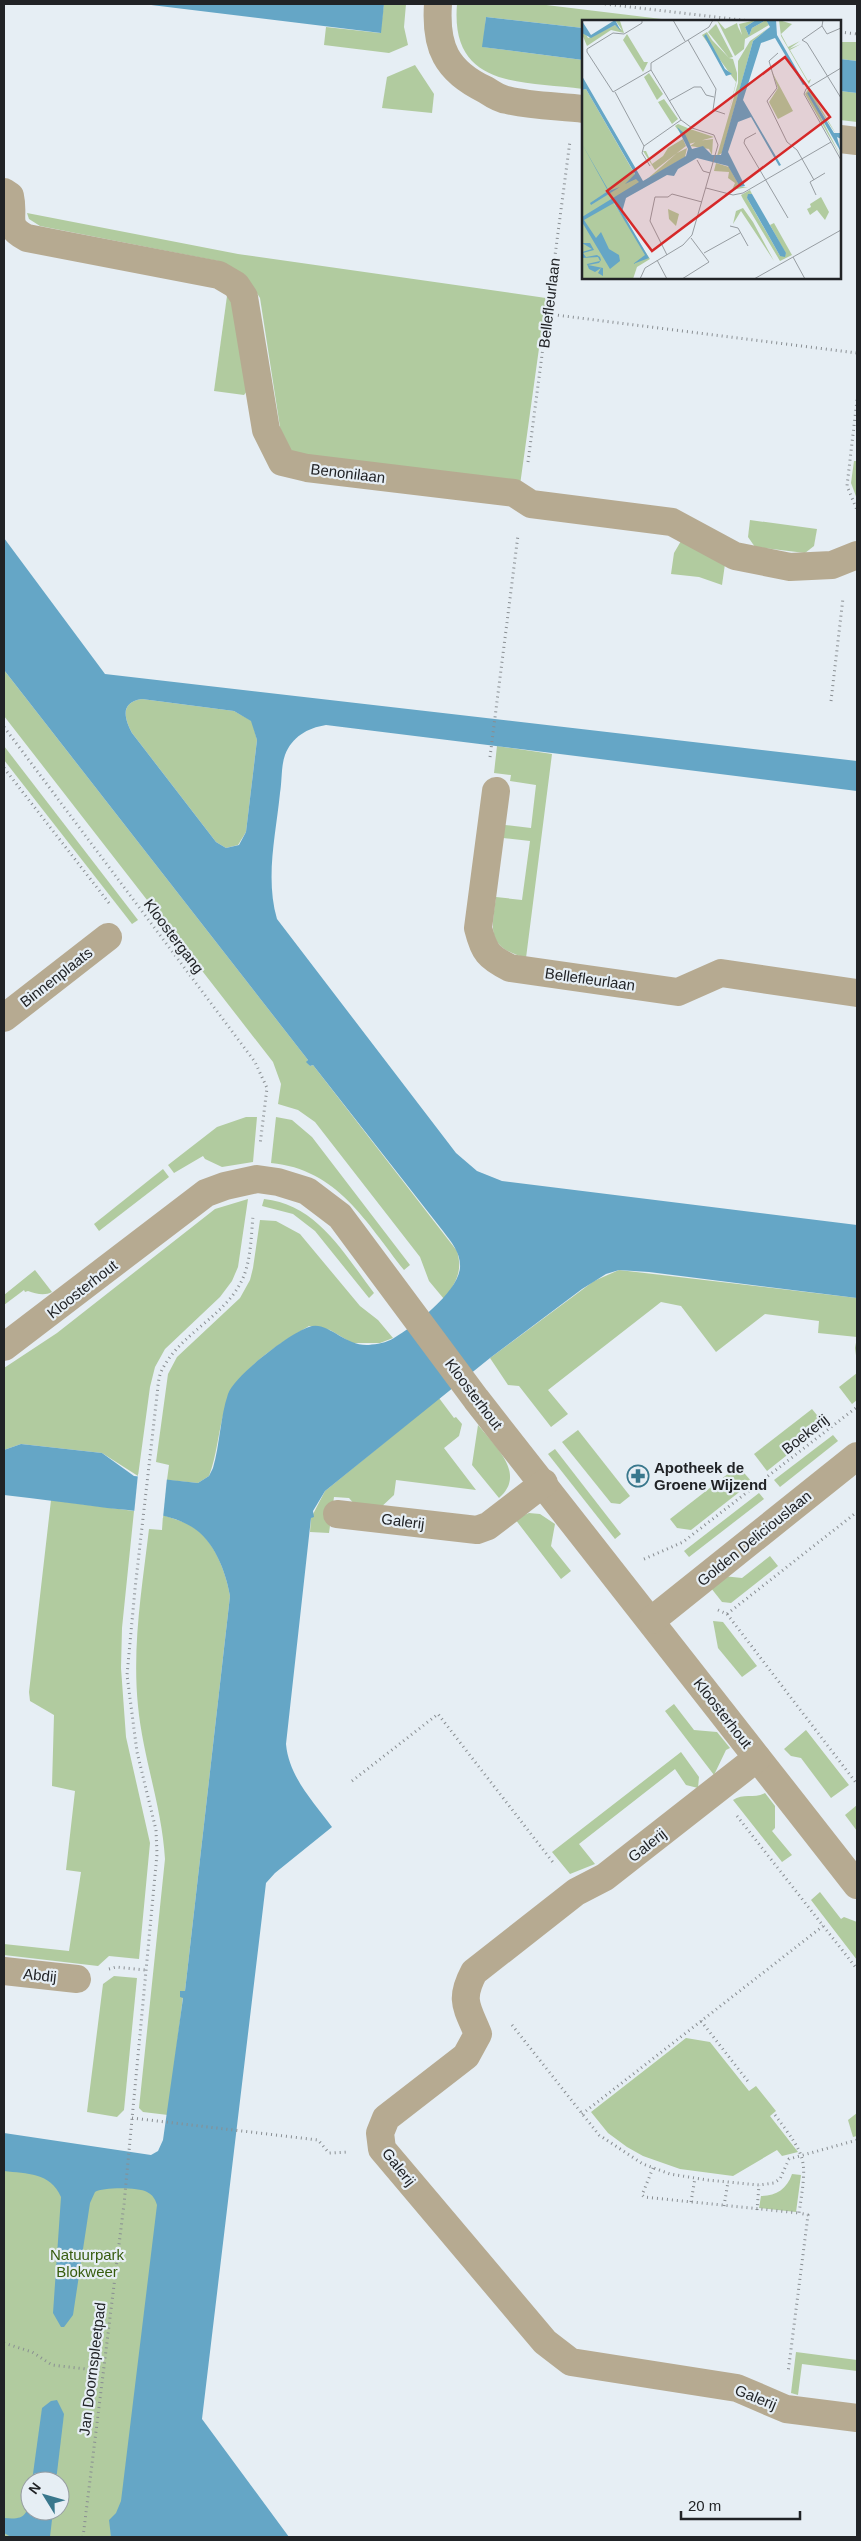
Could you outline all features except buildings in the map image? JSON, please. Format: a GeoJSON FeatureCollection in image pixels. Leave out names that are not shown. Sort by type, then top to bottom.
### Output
{"type":"FeatureCollection","features":[{"type":"Feature","properties":{"kind":"street"},"geometry":{"type":"LineString","coordinates":[[438,4],[436,25],[443,53],[455,70],[471,83],[506,100],[579,109]]}},
{"type":"Feature","properties":{"kind":"street"},"geometry":{"type":"LineString","coordinates":[[841,139],[857,141]]}},
{"type":"Feature","properties":{"kind":"street","name":"Benonilaan"},"geometry":{"type":"LineString","coordinates":[[4,192],[10,196],[12,206],[10,224],[14,232],[27,238],[219,275],[236,285],[244,298],[266,430],[282,462],[307,468],[514,493],[532,504],[672,522],[735,556],[790,568],[832,565],[857,555]]}},
{"type":"Feature","properties":{"kind":"street","name":"Bellefleurlaan"},"geometry":{"type":"LineString","coordinates":[[496,791],[478,928],[482,944],[490,958],[510,968],[678,992],[721,973],[857,994]]}},
{"type":"Feature","properties":{"kind":"street","name":"Binnenplaats"},"geometry":{"type":"LineString","coordinates":[[4,1018],[108,937]]}},
{"type":"Feature","properties":{"kind":"street","name":"Kloosterhout"},"geometry":{"type":"LineString","coordinates":[[4,1347],[206,1193],[225,1186],[257,1179],[278,1182],[307,1191],[340,1216],[476,1399],[652,1620],[857,1885]]}},
{"type":"Feature","properties":{"kind":"street","name":"Golden Deliciouslaan"},"geometry":{"type":"LineString","coordinates":[[652,1620],[857,1456]]}},
{"type":"Feature","properties":{"kind":"street","name":"Galerij"},"geometry":{"type":"LineString","coordinates":[[337,1514],[477,1530],[488,1526],[544,1483]]}},
{"type":"Feature","properties":{"kind":"street","name":"Galerij"},"geometry":{"type":"LineString","coordinates":[[757,1758],[605,1877],[576,1892],[474,1972],[465,1990],[467,2006],[478,2034],[466,2056],[386,2118],[380,2132],[382,2149],[545,2342],[571,2362],[738,2388],[784,2408],[857,2418]]}},
{"type":"Feature","properties":{"kind":"street","name":"Abdij"},"geometry":{"type":"LineString","coordinates":[[4,1971],[77,1979]]}},
{"type":"Feature","properties":{"kind":"path"},"geometry":{"type":"LineString","coordinates":[[605,4],[741,20]]}},
{"type":"Feature","properties":{"kind":"path"},"geometry":{"type":"LineString","coordinates":[[841,32],[857,34]]}},
{"type":"Feature","properties":{"kind":"path","name":"Bellefleurlaan"},"geometry":{"type":"LineString","coordinates":[[490,759],[548,314],[579,109]]}},
{"type":"Feature","properties":{"kind":"path"},"geometry":{"type":"LineString","coordinates":[[548,314],[857,353]]}},
{"type":"Feature","properties":{"kind":"path"},"geometry":{"type":"LineString","coordinates":[[857,400],[847,486],[857,510]]}},
{"type":"Feature","properties":{"kind":"path"},"geometry":{"type":"LineString","coordinates":[[831,701],[844,589],[832,565]]}},
{"type":"Feature","properties":{"kind":"path","name":"Kloostergang"},"geometry":{"type":"LineString","coordinates":[[4,727],[255,1062],[267,1088],[246,1269],[233,1296],[175,1350],[160,1374],[142,1527]]}},
{"type":"Feature","properties":{"kind":"path"},"geometry":{"type":"LineString","coordinates":[[4,768],[113,908]]}},
{"type":"Feature","properties":{"kind":"path","name":"Boekerij"},"geometry":{"type":"LineString","coordinates":[[614,1572],[682,1542],[857,1407]]}},
{"type":"Feature","properties":{"kind":"path"},"geometry":{"type":"LineString","coordinates":[[727,1614],[857,1512]]}},
{"type":"Feature","properties":{"kind":"path","name":"Jan Doornspleetpad"},"geometry":{"type":"LineString","coordinates":[[83,2537],[124,2204],[157,1854],[156,1830],[137,1752],[127,1675],[142,1527]]}},
{"type":"Feature","properties":{"kind":"path"},"geometry":{"type":"LineString","coordinates":[[715,1609],[727,1614],[857,1784]]}},
{"type":"Feature","properties":{"kind":"path"},"geometry":{"type":"LineString","coordinates":[[352,1781],[438,1714],[576,1892]]}},
{"type":"Feature","properties":{"kind":"path"},"geometry":{"type":"LineString","coordinates":[[717,1790],[857,1969]]}},
{"type":"Feature","properties":{"kind":"path"},"geometry":{"type":"LineString","coordinates":[[582,2114],[823,1926]]}},
{"type":"Feature","properties":{"kind":"path"},"geometry":{"type":"LineString","coordinates":[[508,2020],[582,2114],[608,2143],[653,2168],[695,2178],[759,2185],[774,2183],[780,2179],[789,2159],[857,2140]]}},
{"type":"Feature","properties":{"kind":"path"},"geometry":{"type":"LineString","coordinates":[[701,2021],[750,2084]]}},
{"type":"Feature","properties":{"kind":"path"},"geometry":{"type":"LineString","coordinates":[[775,2115],[802,2155],[805,2173],[799,2213]]}},
{"type":"Feature","properties":{"kind":"path"},"geometry":{"type":"LineString","coordinates":[[132,2118],[318,2140],[329,2153],[382,2149]]}},
{"type":"Feature","properties":{"kind":"path"},"geometry":{"type":"LineString","coordinates":[[653,2168],[642,2195],[644,2197],[808,2215],[784,2408]]}},
{"type":"Feature","properties":{"kind":"path"},"geometry":{"type":"LineString","coordinates":[[692,2202],[695,2178]]}},
{"type":"Feature","properties":{"kind":"path"},"geometry":{"type":"LineString","coordinates":[[724,2206],[728,2182]]}},
{"type":"Feature","properties":{"kind":"path"},"geometry":{"type":"LineString","coordinates":[[757,2210],[759,2185]]}},
{"type":"Feature","properties":{"kind":"path"},"geometry":{"type":"LineString","coordinates":[[4,2343],[32,2352],[52,2365],[103,2371]]}},
{"type":"Feature","properties":{"kind":"green space"},"geometry":{"type":"Polygon","coordinates":[[[384,4],[406,4],[404,27],[408,45],[389,53],[324,45],[326,27],[380,33],[384,4]]]}},
{"type":"Feature","properties":{"kind":"green space"},"geometry":{"type":"Polygon","coordinates":[[[457,4],[538,4],[670,20],[582,20],[582,28],[486,17],[483,47],[582,60],[582,89],[514,81],[494,75],[478,66],[465,52],[458,32],[457,4]]]}},
{"type":"Feature","properties":{"kind":"green space"},"geometry":{"type":"Polygon","coordinates":[[[841,42],[857,42],[857,61],[841,59],[841,42]]]}},
{"type":"Feature","properties":{"kind":"green space"},"geometry":{"type":"Polygon","coordinates":[[[415,65],[434,94],[432,113],[382,108],[387,77],[415,65]]]}},
{"type":"Feature","properties":{"kind":"green space"},"geometry":{"type":"Polygon","coordinates":[[[841,91],[857,93],[857,122],[841,120],[841,91]]]}},
{"type":"Feature","properties":{"kind":"green space"},"geometry":{"type":"Polygon","coordinates":[[[27,213],[238,254],[546,298],[520,485],[295,455],[282,440],[260,298],[245,275],[218,261],[40,226],[29,219],[27,213]]]}},
{"type":"Feature","properties":{"kind":"green space"},"geometry":{"type":"Polygon","coordinates":[[[227,296],[233,303],[247,391],[244,395],[214,391],[227,296]]]}},
{"type":"Feature","properties":{"kind":"green space"},"geometry":{"type":"Polygon","coordinates":[[[854,461],[857,461],[857,499],[851,483],[854,461]]]}},
{"type":"Feature","properties":{"kind":"green space"},"geometry":{"type":"Polygon","coordinates":[[[750,520],[817,529],[814,546],[805,553],[755,547],[748,537],[750,520]]]}},
{"type":"Feature","properties":{"kind":"green space"},"geometry":{"type":"Polygon","coordinates":[[[681,541],[725,564],[722,585],[699,577],[671,574],[674,553],[681,541]]]}},
{"type":"Feature","properties":{"kind":"green space"},"geometry":{"type":"Polygon","coordinates":[[[4,670],[308,1060],[307,1062],[310,1066],[313,1065],[457,1251],[459,1271],[452,1288],[444,1299],[429,1281],[420,1257],[315,1122],[298,1110],[278,1104],[281,1084],[273,1062],[4,716],[4,670]]]}},
{"type":"Feature","properties":{"kind":"green space"},"geometry":{"type":"Polygon","coordinates":[[[142,699],[234,711],[252,721],[257,740],[246,832],[238,845],[226,848],[216,842],[132,733],[127,722],[127,707],[130,703],[142,699]]]}},
{"type":"Feature","properties":{"kind":"green space"},"geometry":{"type":"Polygon","coordinates":[[[4,746],[138,920],[132,924],[4,760],[4,746]]]}},
{"type":"Feature","properties":{"kind":"green space"},"geometry":{"type":"Polygon","coordinates":[[[497,746],[552,754],[526,958],[513,954],[498,943],[494,936],[493,920],[496,897],[522,900],[530,841],[503,838],[505,825],[531,828],[536,785],[510,781],[511,775],[494,773],[497,746]]]}},
{"type":"Feature","properties":{"kind":"green space"},"geometry":{"type":"Polygon","coordinates":[[[246,1117],[257,1117],[253,1162],[222,1167],[205,1159],[203,1156],[174,1173],[168,1165],[217,1127],[246,1117]]]}},
{"type":"Feature","properties":{"kind":"green space"},"geometry":{"type":"Polygon","coordinates":[[[276,1117],[292,1120],[312,1137],[410,1265],[404,1270],[363,1217],[332,1187],[294,1167],[271,1163],[276,1117]]]}},
{"type":"Feature","properties":{"kind":"green space"},"geometry":{"type":"Polygon","coordinates":[[[163,1169],[169,1177],[99,1231],[94,1224],[163,1169]]]}},
{"type":"Feature","properties":{"kind":"green space"},"geometry":{"type":"Polygon","coordinates":[[[248,1199],[238,1267],[232,1281],[220,1297],[165,1349],[155,1367],[150,1387],[138,1476],[102,1453],[21,1444],[4,1450],[4,1368],[57,1333],[215,1209],[248,1199]]]}},
{"type":"Feature","properties":{"kind":"green space"},"geometry":{"type":"Polygon","coordinates":[[[264,1199],[283,1203],[299,1210],[314,1221],[340,1248],[374,1293],[369,1298],[315,1231],[293,1214],[262,1206],[264,1199]]]}},
{"type":"Feature","properties":{"kind":"green space"},"geometry":{"type":"Polygon","coordinates":[[[260,1220],[276,1221],[300,1234],[360,1306],[378,1320],[393,1338],[380,1343],[352,1343],[330,1330],[309,1326],[296,1334],[270,1351],[246,1372],[229,1397],[209,1476],[198,1483],[167,1480],[169,1465],[156,1462],[168,1374],[177,1357],[240,1298],[250,1280],[260,1220]]]}},
{"type":"Feature","properties":{"kind":"green space"},"geometry":{"type":"Polygon","coordinates":[[[35,1270],[52,1292],[40,1294],[25,1292],[24,1290],[4,1305],[4,1295],[35,1270]]]}},
{"type":"Feature","properties":{"kind":"green space"},"geometry":{"type":"Polygon","coordinates":[[[619,1270],[857,1298],[857,1337],[818,1333],[819,1321],[765,1314],[716,1352],[681,1306],[661,1302],[548,1390],[568,1414],[551,1427],[519,1386],[508,1385],[490,1358],[594,1281],[619,1270]]]}},
{"type":"Feature","properties":{"kind":"green space"},"geometry":{"type":"Polygon","coordinates":[[[857,1337],[857,1363],[855,1348],[857,1337]]]}},
{"type":"Feature","properties":{"kind":"green space"},"geometry":{"type":"Polygon","coordinates":[[[857,1373],[857,1400],[852,1404],[839,1387],[857,1373]]]}},
{"type":"Feature","properties":{"kind":"green space"},"geometry":{"type":"Polygon","coordinates":[[[439,1398],[454,1418],[456,1417],[462,1424],[459,1436],[444,1448],[476,1490],[396,1480],[394,1495],[379,1509],[356,1506],[349,1498],[334,1497],[329,1533],[310,1532],[311,1518],[325,1491],[439,1398]]]}},
{"type":"Feature","properties":{"kind":"green space"},"geometry":{"type":"Polygon","coordinates":[[[812,1409],[825,1425],[767,1471],[754,1454],[812,1409]]]}},
{"type":"Feature","properties":{"kind":"green space"},"geometry":{"type":"Polygon","coordinates":[[[478,1425],[499,1451],[509,1470],[510,1479],[507,1489],[499,1498],[472,1465],[478,1425]]]}},
{"type":"Feature","properties":{"kind":"green space"},"geometry":{"type":"Polygon","coordinates":[[[578,1430],[630,1496],[620,1504],[611,1503],[562,1442],[578,1430]]]}},
{"type":"Feature","properties":{"kind":"green space"},"geometry":{"type":"Polygon","coordinates":[[[833,1435],[838,1441],[780,1487],[774,1480],[833,1435]]]}},
{"type":"Feature","properties":{"kind":"green space"},"geometry":{"type":"Polygon","coordinates":[[[555,1449],[621,1534],[615,1539],[548,1454],[555,1449]]]}},
{"type":"Feature","properties":{"kind":"green space"},"geometry":{"type":"Polygon","coordinates":[[[738,1466],[752,1482],[691,1530],[677,1528],[670,1519],[738,1466]]]}},
{"type":"Feature","properties":{"kind":"green space"},"geometry":{"type":"Polygon","coordinates":[[[759,1493],[764,1499],[689,1557],[684,1551],[759,1493]]]}},
{"type":"Feature","properties":{"kind":"green space"},"geometry":{"type":"Polygon","coordinates":[[[51,1500],[134,1511],[122,1628],[121,1668],[126,1737],[150,1843],[139,1959],[109,1956],[98,1966],[4,1955],[4,1944],[69,1951],[81,1872],[66,1870],[75,1791],[52,1786],[54,1715],[30,1701],[29,1692],[51,1500]]]}},
{"type":"Feature","properties":{"kind":"green space"},"geometry":{"type":"Polygon","coordinates":[[[529,1513],[540,1514],[555,1524],[551,1546],[571,1571],[561,1579],[515,1519],[529,1513]]]}},
{"type":"Feature","properties":{"kind":"green space"},"geometry":{"type":"Polygon","coordinates":[[[163,1515],[190,1525],[207,1540],[218,1557],[230,1596],[185,1991],[181,1991],[183,1997],[168,2115],[143,2112],[139,2108],[165,1859],[160,1820],[140,1725],[136,1661],[149,1529],[162,1530],[163,1515]]]}},
{"type":"Feature","properties":{"kind":"green space"},"geometry":{"type":"Polygon","coordinates":[[[770,1556],[778,1566],[731,1603],[722,1602],[711,1588],[723,1576],[742,1578],[770,1556]]]}},
{"type":"Feature","properties":{"kind":"green space"},"geometry":{"type":"Polygon","coordinates":[[[713,1621],[723,1622],[757,1666],[742,1677],[718,1648],[713,1621]]]}},
{"type":"Feature","properties":{"kind":"green space"},"geometry":{"type":"Polygon","coordinates":[[[674,1704],[694,1730],[717,1732],[730,1748],[726,1750],[714,1775],[665,1711],[674,1704]]]}},
{"type":"Feature","properties":{"kind":"green space"},"geometry":{"type":"Polygon","coordinates":[[[806,1730],[849,1785],[831,1798],[801,1758],[791,1756],[784,1749],[806,1730]]]}},
{"type":"Feature","properties":{"kind":"green space"},"geometry":{"type":"Polygon","coordinates":[[[681,1752],[699,1777],[698,1788],[686,1785],[675,1769],[579,1844],[595,1864],[570,1874],[552,1852],[681,1752]]]}},
{"type":"Feature","properties":{"kind":"green space"},"geometry":{"type":"Polygon","coordinates":[[[765,1793],[775,1806],[775,1828],[772,1831],[792,1855],[782,1862],[733,1800],[765,1793]]]}},
{"type":"Feature","properties":{"kind":"green space"},"geometry":{"type":"Polygon","coordinates":[[[857,1805],[857,1831],[845,1815],[857,1805]]]}},
{"type":"Feature","properties":{"kind":"green space"},"geometry":{"type":"Polygon","coordinates":[[[820,1892],[841,1919],[844,1917],[857,1922],[857,1960],[811,1900],[820,1892]]]}},
{"type":"Feature","properties":{"kind":"green space"},"geometry":{"type":"Polygon","coordinates":[[[114,1976],[137,1978],[124,2110],[117,2117],[87,2112],[103,1984],[114,1976]]]}},
{"type":"Feature","properties":{"kind":"green space"},"geometry":{"type":"Polygon","coordinates":[[[686,2038],[710,2042],[749,2091],[756,2086],[776,2111],[770,2116],[798,2152],[782,2156],[777,2150],[733,2176],[680,2169],[643,2156],[608,2133],[591,2112],[686,2038]]]}},
{"type":"Feature","properties":{"kind":"green space"},"geometry":{"type":"Polygon","coordinates":[[[857,2113],[857,2136],[853,2137],[848,2120],[857,2113]]]}},
{"type":"Feature","properties":{"kind":"green space","name":"Natuurpark Blokweer"},"geometry":{"type":"Polygon","coordinates":[[[4,2168],[178,2190],[144,2537],[4,2537],[4,2168]]]}},
{"type":"Feature","properties":{"kind":"green space"},"geometry":{"type":"Polygon","coordinates":[[[792,2174],[801,2175],[796,2212],[759,2208],[761,2196],[771,2195],[780,2191],[787,2184],[792,2174]]]}},
{"type":"Feature","properties":{"kind":"green space"},"geometry":{"type":"Polygon","coordinates":[[[796,2352],[857,2360],[857,2371],[802,2364],[798,2395],[791,2393],[796,2352]]]}},
{"type":"Feature","properties":{"kind":"water"},"geometry":{"type":"Polygon","coordinates":[[[143,4],[384,4],[381,33],[143,4]]]}},
{"type":"Feature","properties":{"kind":"water"},"geometry":{"type":"Polygon","coordinates":[[[486,17],[582,28],[582,60],[482,47],[486,17]]]}},
{"type":"Feature","properties":{"kind":"water"},"geometry":{"type":"Polygon","coordinates":[[[841,59],[857,61],[857,93],[841,91],[841,59]]]}},
{"type":"Feature","properties":{"kind":"water"},"geometry":{"type":"Polygon","coordinates":[[[4,538],[105,674],[857,761],[857,791],[326,725],[313,728],[301,734],[292,743],[285,755],[274,840],[272,872],[272,888],[277,919],[456,1153],[477,1171],[502,1181],[857,1225],[857,1298],[649,1272],[619,1270],[606,1274],[582,1289],[490,1358],[325,1491],[313,1511],[314,1517],[311,1518],[286,1744],[288,1756],[297,1778],[332,1827],[275,1873],[266,1883],[202,2419],[289,2537],[111,2537],[109,2520],[116,2513],[121,2501],[157,2205],[155,2199],[143,2190],[113,2188],[95,2192],[90,2203],[73,2315],[64,2327],[61,2327],[53,2313],[61,2197],[51,2183],[44,2179],[29,2174],[4,2171],[4,2133],[151,2155],[158,2151],[163,2140],[183,1998],[180,1997],[180,1991],[185,1991],[230,1596],[222,1567],[213,1548],[200,1533],[182,1522],[151,1513],[4,1495],[4,1450],[21,1444],[102,1453],[134,1476],[198,1483],[209,1476],[213,1468],[228,1394],[241,1376],[252,1366],[289,1337],[309,1327],[323,1327],[360,1345],[391,1340],[423,1317],[444,1298],[457,1277],[460,1263],[455,1248],[443,1231],[313,1065],[310,1066],[306,1062],[308,1060],[4,670],[4,538]],[[142,699],[130,703],[126,712],[127,722],[132,733],[216,842],[226,848],[239,845],[246,832],[257,740],[251,721],[234,711],[142,699]]]}},
{"type":"Feature","properties":{"kind":"water"},"geometry":{"type":"Polygon","coordinates":[[[57,2400],[64,2414],[57,2471],[33,2471],[42,2408],[51,2401],[57,2400]]]}},
{"type":"Feature","properties":{"kind":"water"},"geometry":{"type":"Polygon","coordinates":[[[20,2517],[20,2521],[52,2521],[50,2537],[11,2537],[4,2533],[4,2518],[20,2517]]]}},
{"type":"Feature","properties":{"kind":"pier"},"geometry":{"type":"Polygon","coordinates":[[[138,1474],[167,1478],[163,1518],[134,1514],[138,1474]]]}},
{"type":"Feature","properties":{"kind":"place","name":"Apotheek de Groene Wijzend"},"geometry":{"type":"Point","coordinates":[638,1476]}}]}
